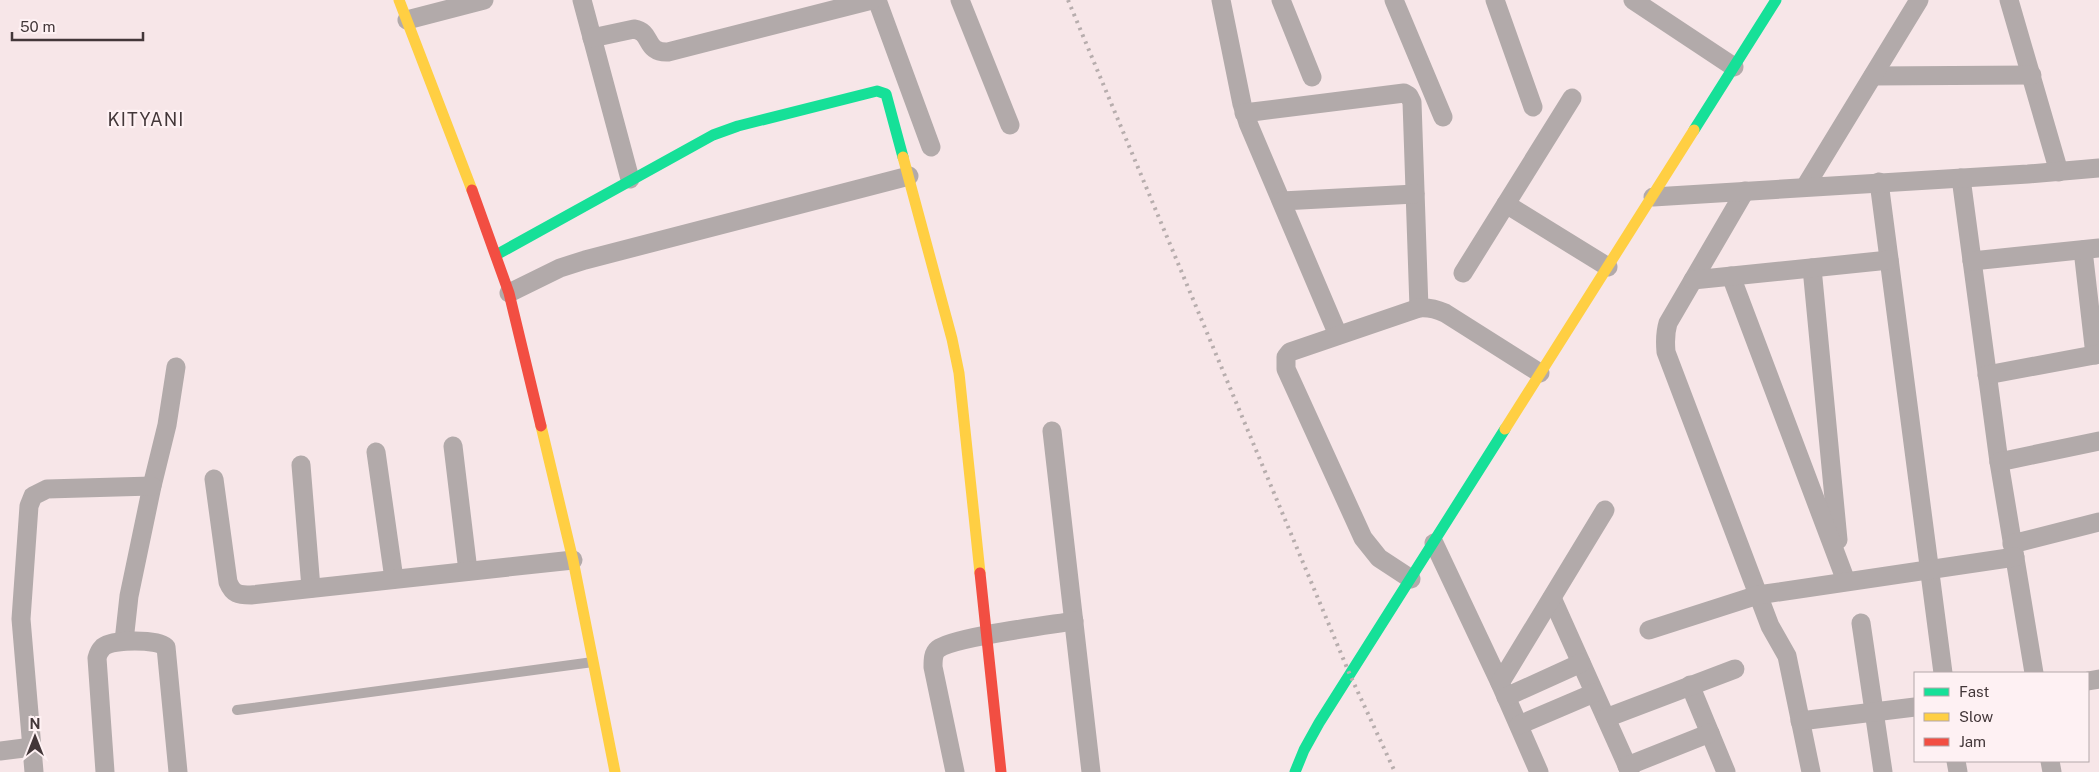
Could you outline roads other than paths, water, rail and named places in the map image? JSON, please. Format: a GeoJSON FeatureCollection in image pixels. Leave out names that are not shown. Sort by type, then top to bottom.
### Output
{"type":"FeatureCollection","features":[{"type":"Feature","properties":{"kind":"street"},"geometry":{"type":"LineString","coordinates":[[399,0],[509,294],[573,560],[615,772]]}},
{"type":"Feature","properties":{"kind":"street"},"geometry":{"type":"LineString","coordinates":[[407,20],[484,0]]}},
{"type":"Feature","properties":{"kind":"street"},"geometry":{"type":"LineString","coordinates":[[582,0],[630,179]]}},
{"type":"Feature","properties":{"kind":"street"},"geometry":{"type":"LineString","coordinates":[[592,38],[634,29],[640,30],[654,50],[668,52],[872,0]]}},
{"type":"Feature","properties":{"kind":"street"},"geometry":{"type":"LineString","coordinates":[[877,0],[931,147]]}},
{"type":"Feature","properties":{"kind":"street"},"geometry":{"type":"LineString","coordinates":[[960,0],[1010,125]]}},
{"type":"Feature","properties":{"kind":"street"},"geometry":{"type":"LineString","coordinates":[[1221,0],[1244,113],[1338,335]]}},
{"type":"Feature","properties":{"kind":"street"},"geometry":{"type":"LineString","coordinates":[[1281,0],[1312,77]]}},
{"type":"Feature","properties":{"kind":"street"},"geometry":{"type":"LineString","coordinates":[[1394,0],[1444,117]]}},
{"type":"Feature","properties":{"kind":"street"},"geometry":{"type":"LineString","coordinates":[[1495,0],[1533,107]]}},
{"type":"Feature","properties":{"kind":"street"},"geometry":{"type":"LineString","coordinates":[[1633,0],[1734,68]]}},
{"type":"Feature","properties":{"kind":"street"},"geometry":{"type":"LineString","coordinates":[[1287,772],[1302,765],[1323,720],[1339,693],[1776,0]]}},
{"type":"Feature","properties":{"kind":"street"},"geometry":{"type":"LineString","coordinates":[[1805,187],[1919,0]]}},
{"type":"Feature","properties":{"kind":"street"},"geometry":{"type":"LineString","coordinates":[[2009,0],[2059,172]]}},
{"type":"Feature","properties":{"kind":"street"},"geometry":{"type":"LineString","coordinates":[[1873,76],[2032,75]]}},
{"type":"Feature","properties":{"kind":"street"},"geometry":{"type":"LineString","coordinates":[[496,255],[630,179],[713,135],[738,126],[877,91],[886,94],[952,340],[959,373],[1001,772]]}},
{"type":"Feature","properties":{"kind":"street"},"geometry":{"type":"LineString","coordinates":[[1244,113],[1404,93],[1410,96],[1412,102],[1419,308]]}},
{"type":"Feature","properties":{"kind":"street"},"geometry":{"type":"LineString","coordinates":[[1463,273],[1572,98]]}},
{"type":"Feature","properties":{"kind":"street"},"geometry":{"type":"LineString","coordinates":[[1653,197],[2099,168]]}},
{"type":"Feature","properties":{"kind":"street"},"geometry":{"type":"LineString","coordinates":[[509,294],[560,268],[585,260],[909,176]]}},
{"type":"Feature","properties":{"kind":"street"},"geometry":{"type":"LineString","coordinates":[[1961,178],[1999,462],[2034,672]]}},
{"type":"Feature","properties":{"kind":"street"},"geometry":{"type":"LineString","coordinates":[[1879,182],[1942,672]]}},
{"type":"Feature","properties":{"kind":"street"},"geometry":{"type":"LineString","coordinates":[[1745,191],[1668,323],[1665,334],[1666,352],[1770,626],[1787,656],[1811,772]]}},
{"type":"Feature","properties":{"kind":"street"},"geometry":{"type":"LineString","coordinates":[[1282,201],[1415,194]]}},
{"type":"Feature","properties":{"kind":"street"},"geometry":{"type":"LineString","coordinates":[[1506,204],[1608,268]]}},
{"type":"Feature","properties":{"kind":"street"},"geometry":{"type":"LineString","coordinates":[[1972,261],[2091,249],[2097,354],[1987,374]]}},
{"type":"Feature","properties":{"kind":"street"},"geometry":{"type":"LineString","coordinates":[[1694,280],[1889,260]]}},
{"type":"Feature","properties":{"kind":"street"},"geometry":{"type":"LineString","coordinates":[[1812,268],[1843,573]]}},
{"type":"Feature","properties":{"kind":"street"},"geometry":{"type":"LineString","coordinates":[[1732,276],[1843,573]]}},
{"type":"Feature","properties":{"kind":"street"},"geometry":{"type":"LineString","coordinates":[[1410,579],[1379,558],[1363,538],[1286,369],[1286,357],[1290,352],[1419,308],[1436,309],[1540,373]]}},
{"type":"Feature","properties":{"kind":"street"},"geometry":{"type":"LineString","coordinates":[[124,641],[129,596],[167,425],[176,367]]}},
{"type":"Feature","properties":{"kind":"street"},"geometry":{"type":"LineString","coordinates":[[1052,431],[1091,772]]}},
{"type":"Feature","properties":{"kind":"street"},"geometry":{"type":"LineString","coordinates":[[1999,462],[2099,441]]}},
{"type":"Feature","properties":{"kind":"street"},"geometry":{"type":"LineString","coordinates":[[453,446],[468,571]]}},
{"type":"Feature","properties":{"kind":"street"},"geometry":{"type":"LineString","coordinates":[[376,452],[394,579]]}},
{"type":"Feature","properties":{"kind":"street"},"geometry":{"type":"LineString","coordinates":[[301,465],[311,588]]}},
{"type":"Feature","properties":{"kind":"street"},"geometry":{"type":"LineString","coordinates":[[214,479],[228,582],[231,590],[237,594],[251,595],[573,560]]}},
{"type":"Feature","properties":{"kind":"street"},"geometry":{"type":"LineString","coordinates":[[34,772],[21,619],[29,506],[33,496],[47,489],[152,486]]}},
{"type":"Feature","properties":{"kind":"street"},"geometry":{"type":"LineString","coordinates":[[1503,690],[1552,598],[1605,510]]}},
{"type":"Feature","properties":{"kind":"street"},"geometry":{"type":"LineString","coordinates":[[1649,630],[1758,595],[1843,573],[1929,569],[2013,550],[2099,522]]}},
{"type":"Feature","properties":{"kind":"street"},"geometry":{"type":"LineString","coordinates":[[1434,543],[1539,772]]}},
{"type":"Feature","properties":{"kind":"street"},"geometry":{"type":"LineString","coordinates":[[1552,598],[1628,769],[1710,732]]}},
{"type":"Feature","properties":{"kind":"street"},"geometry":{"type":"LineString","coordinates":[[955,772],[933,666],[933,657],[937,650],[945,645],[986,635],[1074,620]]}},
{"type":"Feature","properties":{"kind":"street"},"geometry":{"type":"LineString","coordinates":[[1861,623],[1883,772]]}},
{"type":"Feature","properties":{"kind":"street"},"geometry":{"type":"LineString","coordinates":[[105,772],[97,658],[103,647],[110,643],[124,641],[157,642],[166,647],[178,772]]}},
{"type":"Feature","properties":{"kind":"street"},"geometry":{"type":"LineString","coordinates":[[1503,690],[1581,663]]}},
{"type":"Feature","properties":{"kind":"street"},"geometry":{"type":"LineString","coordinates":[[1606,718],[1735,669]]}},
{"type":"Feature","properties":{"kind":"street"},"geometry":{"type":"LineString","coordinates":[[1690,685],[1726,772]]}},
{"type":"Feature","properties":{"kind":"street"},"geometry":{"type":"LineString","coordinates":[[1519,725],[1594,693]]}},
{"type":"Feature","properties":{"kind":"street"},"geometry":{"type":"LineString","coordinates":[[1800,721],[1914,707]]}},
{"type":"Feature","properties":{"kind":"street"},"geometry":{"type":"LineString","coordinates":[[0,751],[32,747]]}},
{"type":"Feature","properties":{"kind":"lane"},"geometry":{"type":"LineString","coordinates":[[237,710],[593,662]]}},
{"type":"Feature","properties":{"kind":"railway"},"geometry":{"type":"LineString","coordinates":[[1068,0],[1350,675],[1395,772]]}},
{"type":"Feature","properties":{"kind":"district","name":"KITYANI"},"geometry":{"type":"Point","coordinates":[146,119]}}]}
